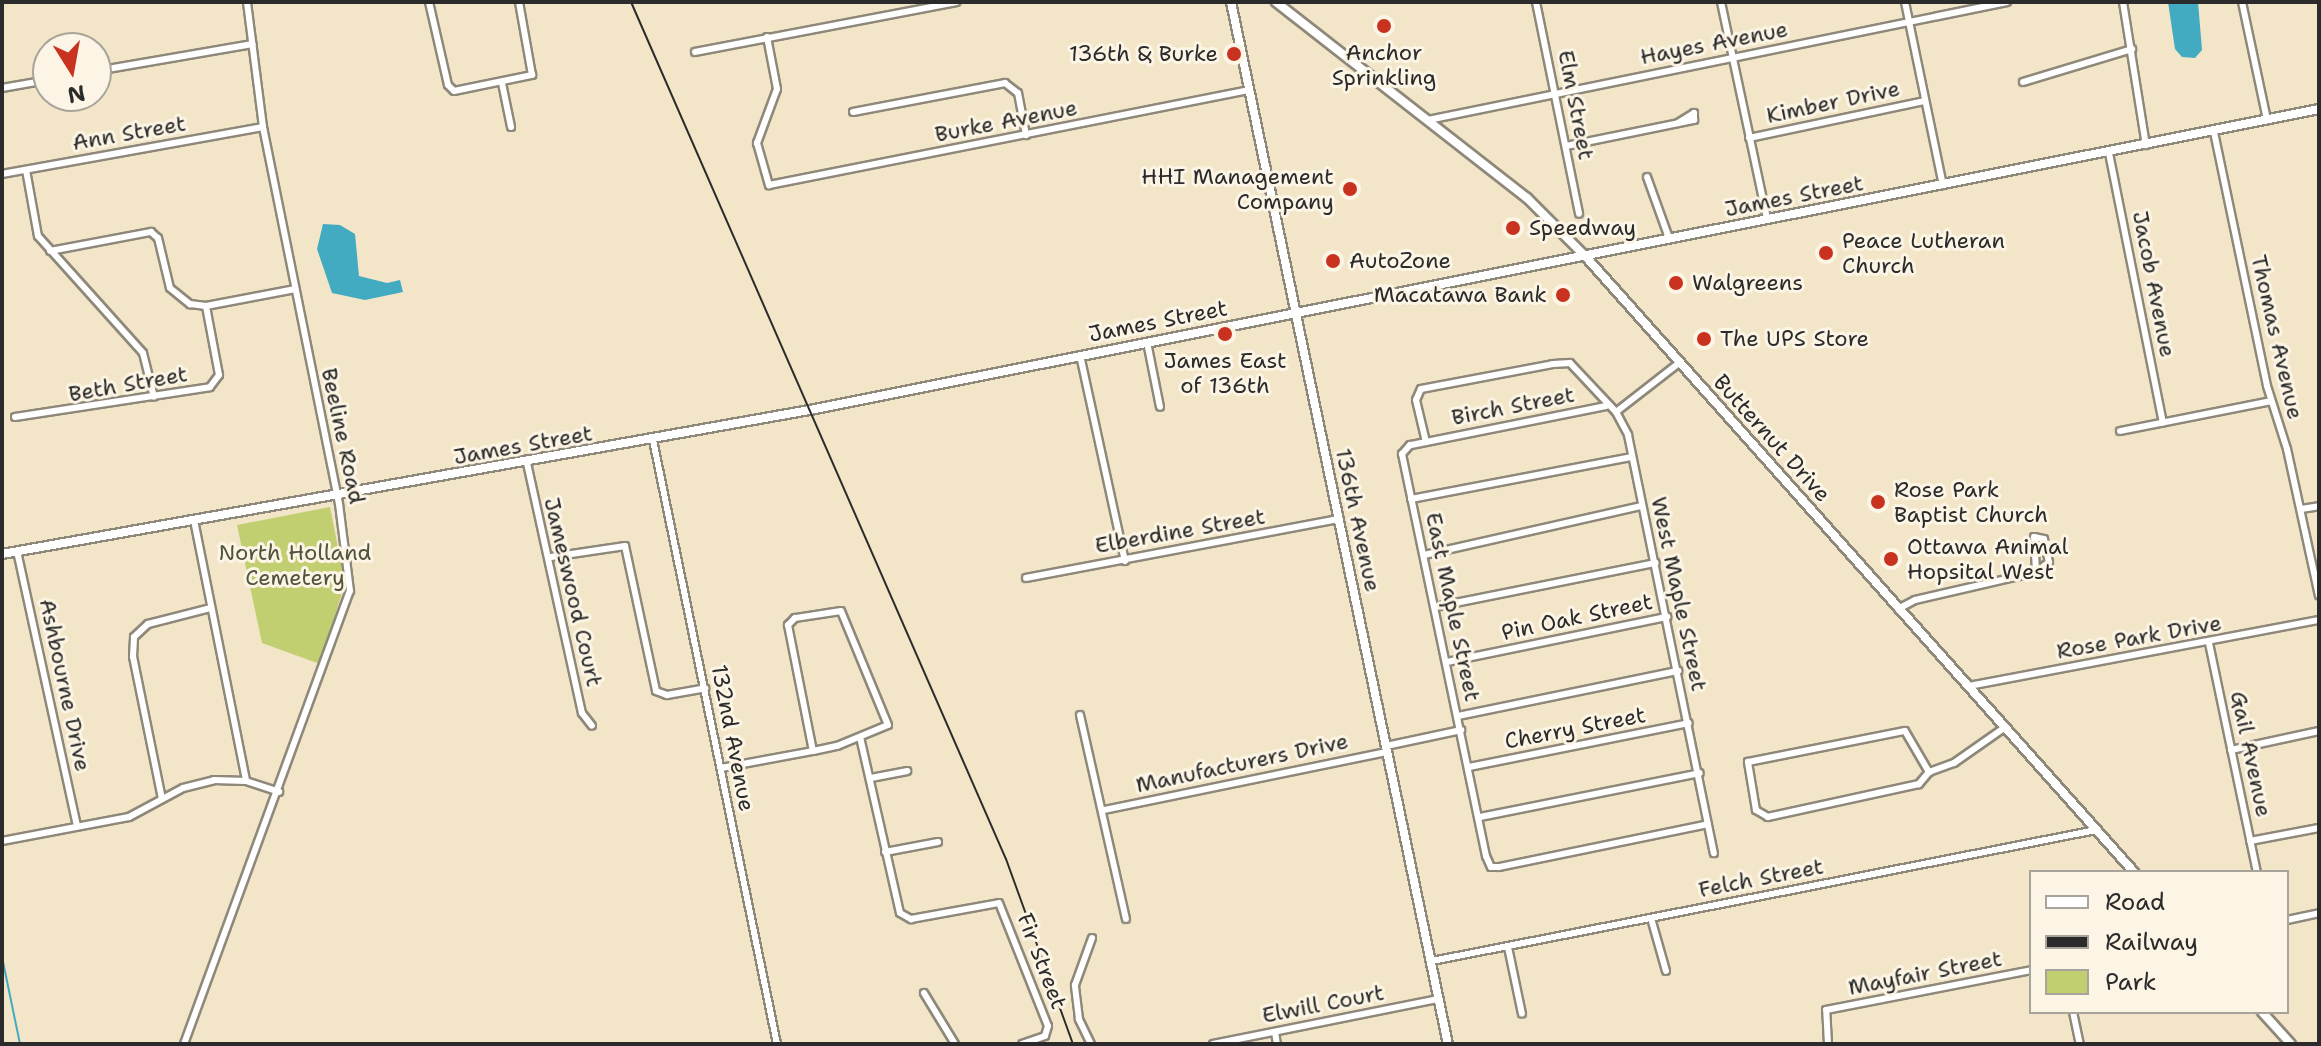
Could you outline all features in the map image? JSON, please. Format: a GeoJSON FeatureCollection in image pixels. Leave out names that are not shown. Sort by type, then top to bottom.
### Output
{"type":"FeatureCollection","features":[{"type":"Feature","properties":{"kind":"street","name":"Beeline Road"},"geometry":{"type":"LineString","coordinates":[[184,1044],[347,605],[350,561],[263,127],[247,2]]}},
{"type":"Feature","properties":{"kind":"street"},"geometry":{"type":"LineString","coordinates":[[429,2],[448,85],[454,91],[532,75],[519,2]]}},
{"type":"Feature","properties":{"kind":"street"},"geometry":{"type":"LineString","coordinates":[[695,52],[956,2]]}},
{"type":"Feature","properties":{"kind":"street","name":"Butternut Drive"},"geometry":{"type":"LineString","coordinates":[[1276,2],[1527,198],[1586,257],[2132,870]]}},
{"type":"Feature","properties":{"kind":"street","name":"Elm Street"},"geometry":{"type":"LineString","coordinates":[[1536,2],[1579,214]]}},
{"type":"Feature","properties":{"kind":"street"},"geometry":{"type":"LineString","coordinates":[[1721,2],[1767,219]]}},
{"type":"Feature","properties":{"kind":"street"},"geometry":{"type":"LineString","coordinates":[[1905,2],[1943,185]]}},
{"type":"Feature","properties":{"kind":"street","name":"Hayes Avenue"},"geometry":{"type":"LineString","coordinates":[[1428,120],[2007,2]]}},
{"type":"Feature","properties":{"kind":"street"},"geometry":{"type":"LineString","coordinates":[[2242,2],[2267,120]]}},
{"type":"Feature","properties":{"kind":"street","name":"136th Avenue"},"geometry":{"type":"LineString","coordinates":[[1232,3],[1448,1044]]}},
{"type":"Feature","properties":{"kind":"street"},"geometry":{"type":"LineString","coordinates":[[2123,3],[2146,145]]}},
{"type":"Feature","properties":{"kind":"street","name":"Burke Avenue"},"geometry":{"type":"LineString","coordinates":[[767,37],[777,89],[757,143],[769,185],[1250,90]]}},
{"type":"Feature","properties":{"kind":"street"},"geometry":{"type":"LineString","coordinates":[[112,68],[253,44]]}},
{"type":"Feature","properties":{"kind":"street"},"geometry":{"type":"LineString","coordinates":[[2023,82],[2132,49]]}},
{"type":"Feature","properties":{"kind":"street"},"geometry":{"type":"LineString","coordinates":[[2,88],[32,83]]}},
{"type":"Feature","properties":{"kind":"street"},"geometry":{"type":"LineString","coordinates":[[502,83],[511,127]]}},
{"type":"Feature","properties":{"kind":"street"},"geometry":{"type":"LineString","coordinates":[[853,112],[1005,83],[1018,93],[1026,135]]}},
{"type":"Feature","properties":{"kind":"street","name":"Kimber Drive"},"geometry":{"type":"LineString","coordinates":[[1749,138],[1925,101]]}},
{"type":"Feature","properties":{"kind":"street","name":"James Street"},"geometry":{"type":"LineString","coordinates":[[2,554],[653,440],[2319,109]]}},
{"type":"Feature","properties":{"kind":"street"},"geometry":{"type":"LineString","coordinates":[[1566,146],[1678,123]]}},
{"type":"Feature","properties":{"kind":"street","name":"Ann Street"},"geometry":{"type":"LineString","coordinates":[[2,174],[263,127]]}},
{"type":"Feature","properties":{"kind":"street","name":"Thomas Avenue"},"geometry":{"type":"LineString","coordinates":[[2214,132],[2271,401],[2301,509],[2319,596]]}},
{"type":"Feature","properties":{"kind":"street","name":"Jacob Avenue"},"geometry":{"type":"LineString","coordinates":[[2109,153],[2163,423]]}},
{"type":"Feature","properties":{"kind":"street"},"geometry":{"type":"LineString","coordinates":[[26,170],[38,236],[143,353],[154,397]]}},
{"type":"Feature","properties":{"kind":"street"},"geometry":{"type":"LineString","coordinates":[[1647,177],[1669,238]]}},
{"type":"Feature","properties":{"kind":"street"},"geometry":{"type":"LineString","coordinates":[[50,251],[151,232],[158,238],[174,294],[206,306],[295,289]]}},
{"type":"Feature","properties":{"kind":"street","name":"Beth Street"},"geometry":{"type":"LineString","coordinates":[[15,417],[201,390],[215,382],[219,375],[206,306]]}},
{"type":"Feature","properties":{"kind":"street"},"geometry":{"type":"LineString","coordinates":[[1147,342],[1160,407]]}},
{"type":"Feature","properties":{"kind":"street"},"geometry":{"type":"LineString","coordinates":[[1080,355],[1125,561]]}},
{"type":"Feature","properties":{"kind":"street"},"geometry":{"type":"LineString","coordinates":[[1426,442],[1416,395],[1438,385],[1570,363],[1606,406],[1616,412],[1679,363]]}},
{"type":"Feature","properties":{"kind":"street"},"geometry":{"type":"LineString","coordinates":[[2120,431],[2271,401]]}},
{"type":"Feature","properties":{"kind":"street","name":"Birch Street"},"geometry":{"type":"LineString","coordinates":[[1426,442],[1606,406]]}},
{"type":"Feature","properties":{"kind":"street","name":"West Maple Street"},"geometry":{"type":"LineString","coordinates":[[1616,412],[1632,457],[1656,563],[1714,853]]}},
{"type":"Feature","properties":{"kind":"street","name":"132nd Avenue"},"geometry":{"type":"LineString","coordinates":[[653,440],[777,1044]]}},
{"type":"Feature","properties":{"kind":"street","name":"East Maple Street"},"geometry":{"type":"LineString","coordinates":[[1426,442],[1410,445],[1402,454],[1491,867],[1708,824]]}},
{"type":"Feature","properties":{"kind":"street"},"geometry":{"type":"LineString","coordinates":[[1411,499],[1632,457]]}},
{"type":"Feature","properties":{"kind":"street","name":"Jameswood Court"},"geometry":{"type":"LineString","coordinates":[[527,463],[551,557],[582,713],[592,726]]}},
{"type":"Feature","properties":{"kind":"street"},"geometry":{"type":"LineString","coordinates":[[1424,555],[1641,506]]}},
{"type":"Feature","properties":{"kind":"street"},"geometry":{"type":"LineString","coordinates":[[2301,509],[2319,506]]}},
{"type":"Feature","properties":{"kind":"street","name":"Elberdine Street"},"geometry":{"type":"LineString","coordinates":[[1026,578],[1339,519]]}},
{"type":"Feature","properties":{"kind":"street"},"geometry":{"type":"LineString","coordinates":[[194,520],[246,781]]}},
{"type":"Feature","properties":{"kind":"street"},"geometry":{"type":"LineString","coordinates":[[1898,609],[1915,600],[2036,572],[2049,562],[2040,536],[2032,544],[2036,572]]}},
{"type":"Feature","properties":{"kind":"street"},"geometry":{"type":"LineString","coordinates":[[551,557],[625,546],[656,691],[667,695],[705,688]]}},
{"type":"Feature","properties":{"kind":"street","name":"Ashbourne Drive"},"geometry":{"type":"LineString","coordinates":[[17,551],[77,827]]}},
{"type":"Feature","properties":{"kind":"street"},"geometry":{"type":"LineString","coordinates":[[1435,607],[1656,563]]}},
{"type":"Feature","properties":{"kind":"street"},"geometry":{"type":"LineString","coordinates":[[162,799],[133,657],[134,637],[148,624],[211,608]]}},
{"type":"Feature","properties":{"kind":"street"},"geometry":{"type":"LineString","coordinates":[[721,768],[813,751],[860,737],[889,721],[846,616],[835,611],[790,620],[813,751]]}},
{"type":"Feature","properties":{"kind":"street","name":"Pin Oak Street"},"geometry":{"type":"LineString","coordinates":[[1447,662],[1667,617]]}},
{"type":"Feature","properties":{"kind":"street","name":"Rose Park Drive"},"geometry":{"type":"LineString","coordinates":[[1966,687],[2319,620]]}},
{"type":"Feature","properties":{"kind":"street","name":"Gail Avenue"},"geometry":{"type":"LineString","coordinates":[[2209,643],[2257,870]]}},
{"type":"Feature","properties":{"kind":"street"},"geometry":{"type":"LineString","coordinates":[[1458,716],[1678,671]]}},
{"type":"Feature","properties":{"kind":"street"},"geometry":{"type":"LineString","coordinates":[[1080,715],[1104,810],[1126,919]]}},
{"type":"Feature","properties":{"kind":"street","name":"Cherry Street"},"geometry":{"type":"LineString","coordinates":[[1469,767],[1689,723]]}},
{"type":"Feature","properties":{"kind":"street"},"geometry":{"type":"LineString","coordinates":[[1929,772],[1905,731],[1746,764],[1756,810],[1764,817],[1912,787],[1929,772],[1954,763],[2004,728]]}},
{"type":"Feature","properties":{"kind":"street","name":"Manufacturers Drive"},"geometry":{"type":"LineString","coordinates":[[1104,810],[1461,730]]}},
{"type":"Feature","properties":{"kind":"street"},"geometry":{"type":"LineString","coordinates":[[2231,750],[2319,731]]}},
{"type":"Feature","properties":{"kind":"street"},"geometry":{"type":"LineString","coordinates":[[860,737],[885,852],[938,842]]}},
{"type":"Feature","properties":{"kind":"street"},"geometry":{"type":"LineString","coordinates":[[871,778],[907,771]]}},
{"type":"Feature","properties":{"kind":"street"},"geometry":{"type":"LineString","coordinates":[[1480,817],[1700,773]]}},
{"type":"Feature","properties":{"kind":"street"},"geometry":{"type":"LineString","coordinates":[[2,841],[129,817],[200,783],[246,781],[279,792]]}},
{"type":"Feature","properties":{"kind":"street"},"geometry":{"type":"LineString","coordinates":[[2250,841],[2319,828]]}},
{"type":"Feature","properties":{"kind":"street","name":"Felch Street"},"geometry":{"type":"LineString","coordinates":[[1432,961],[2096,830]]}},
{"type":"Feature","properties":{"kind":"street","name":"Fir Street"},"geometry":{"type":"LineString","coordinates":[[885,852],[903,916],[999,903],[1047,1033],[1022,1044]]}},
{"type":"Feature","properties":{"kind":"street"},"geometry":{"type":"LineString","coordinates":[[2289,920],[2319,913]]}},
{"type":"Feature","properties":{"kind":"street"},"geometry":{"type":"LineString","coordinates":[[1651,918],[1666,971]]}},
{"type":"Feature","properties":{"kind":"street"},"geometry":{"type":"LineString","coordinates":[[1091,1044],[1079,1019],[1075,985],[1092,938]]}},
{"type":"Feature","properties":{"kind":"street"},"geometry":{"type":"LineString","coordinates":[[1508,947],[1522,1014]]}},
{"type":"Feature","properties":{"kind":"street","name":"Mayfair Street"},"geometry":{"type":"LineString","coordinates":[[1828,1044],[1826,1010],[2029,970]]}},
{"type":"Feature","properties":{"kind":"street"},"geometry":{"type":"LineString","coordinates":[[924,993],[955,1044]]}},
{"type":"Feature","properties":{"kind":"street","name":"Elwill Court"},"geometry":{"type":"LineString","coordinates":[[1213,1044],[1439,999]]}},
{"type":"Feature","properties":{"kind":"street"},"geometry":{"type":"LineString","coordinates":[[2073,1014],[2080,1044]]}},
{"type":"Feature","properties":{"kind":"street"},"geometry":{"type":"LineString","coordinates":[[2264,1014],[2291,1044]]}},
{"type":"Feature","properties":{"kind":"street"},"geometry":{"type":"LineString","coordinates":[[1275,1032],[1277,1044]]}},
{"type":"Feature","properties":{"kind":"green space","name":"North Holland Cemetery"},"geometry":{"type":"Polygon","coordinates":[[[330,507],[345,583],[320,664],[262,643],[237,525],[330,507]]]}},
{"type":"Feature","properties":{"kind":"water"},"geometry":{"type":"Polygon","coordinates":[[[2168,2],[2198,2],[2202,50],[2195,58],[2182,57],[2175,49],[2168,2]]]}},
{"type":"Feature","properties":{"kind":"water"},"geometry":{"type":"Polygon","coordinates":[[[323,224],[340,225],[355,234],[359,276],[387,283],[400,280],[403,292],[365,300],[332,293],[317,249],[323,224]]]}},
{"type":"Feature","properties":{"kind":"waterway"},"geometry":{"type":"LineString","coordinates":[[2,933],[2,938]]}},
{"type":"Feature","properties":{"kind":"waterway"},"geometry":{"type":"LineString","coordinates":[[2,957],[20,1044]]}},
{"type":"Feature","properties":{"kind":"railway"},"geometry":{"type":"LineString","coordinates":[[631,2],[1006,859],[1073,1044]]}},
{"type":"Feature","properties":{"kind":"place","name":"Anchor Sprinkling"},"geometry":{"type":"Point","coordinates":[1384,26]}},
{"type":"Feature","properties":{"kind":"place","name":"136th & Burke"},"geometry":{"type":"Point","coordinates":[1234,54]}},
{"type":"Feature","properties":{"kind":"place","name":"HHI Management Company"},"geometry":{"type":"Point","coordinates":[1350,189]}},
{"type":"Feature","properties":{"kind":"place","name":"Speedway"},"geometry":{"type":"Point","coordinates":[1513,228]}},
{"type":"Feature","properties":{"kind":"place","name":"Peace Lutheran Church"},"geometry":{"type":"Point","coordinates":[1826,253]}},
{"type":"Feature","properties":{"kind":"place","name":"AutoZone"},"geometry":{"type":"Point","coordinates":[1333,261]}},
{"type":"Feature","properties":{"kind":"place","name":"Walgreens"},"geometry":{"type":"Point","coordinates":[1676,283]}},
{"type":"Feature","properties":{"kind":"place","name":"Macatawa Bank"},"geometry":{"type":"Point","coordinates":[1563,295]}},
{"type":"Feature","properties":{"kind":"place","name":"James East of 136th"},"geometry":{"type":"Point","coordinates":[1225,334]}},
{"type":"Feature","properties":{"kind":"place","name":"The UPS Store"},"geometry":{"type":"Point","coordinates":[1704,339]}},
{"type":"Feature","properties":{"kind":"place","name":"Rose Park Baptist Church"},"geometry":{"type":"Point","coordinates":[1878,502]}},
{"type":"Feature","properties":{"kind":"place","name":"Ottawa Animal Hopsital West"},"geometry":{"type":"Point","coordinates":[1891,559]}}]}
